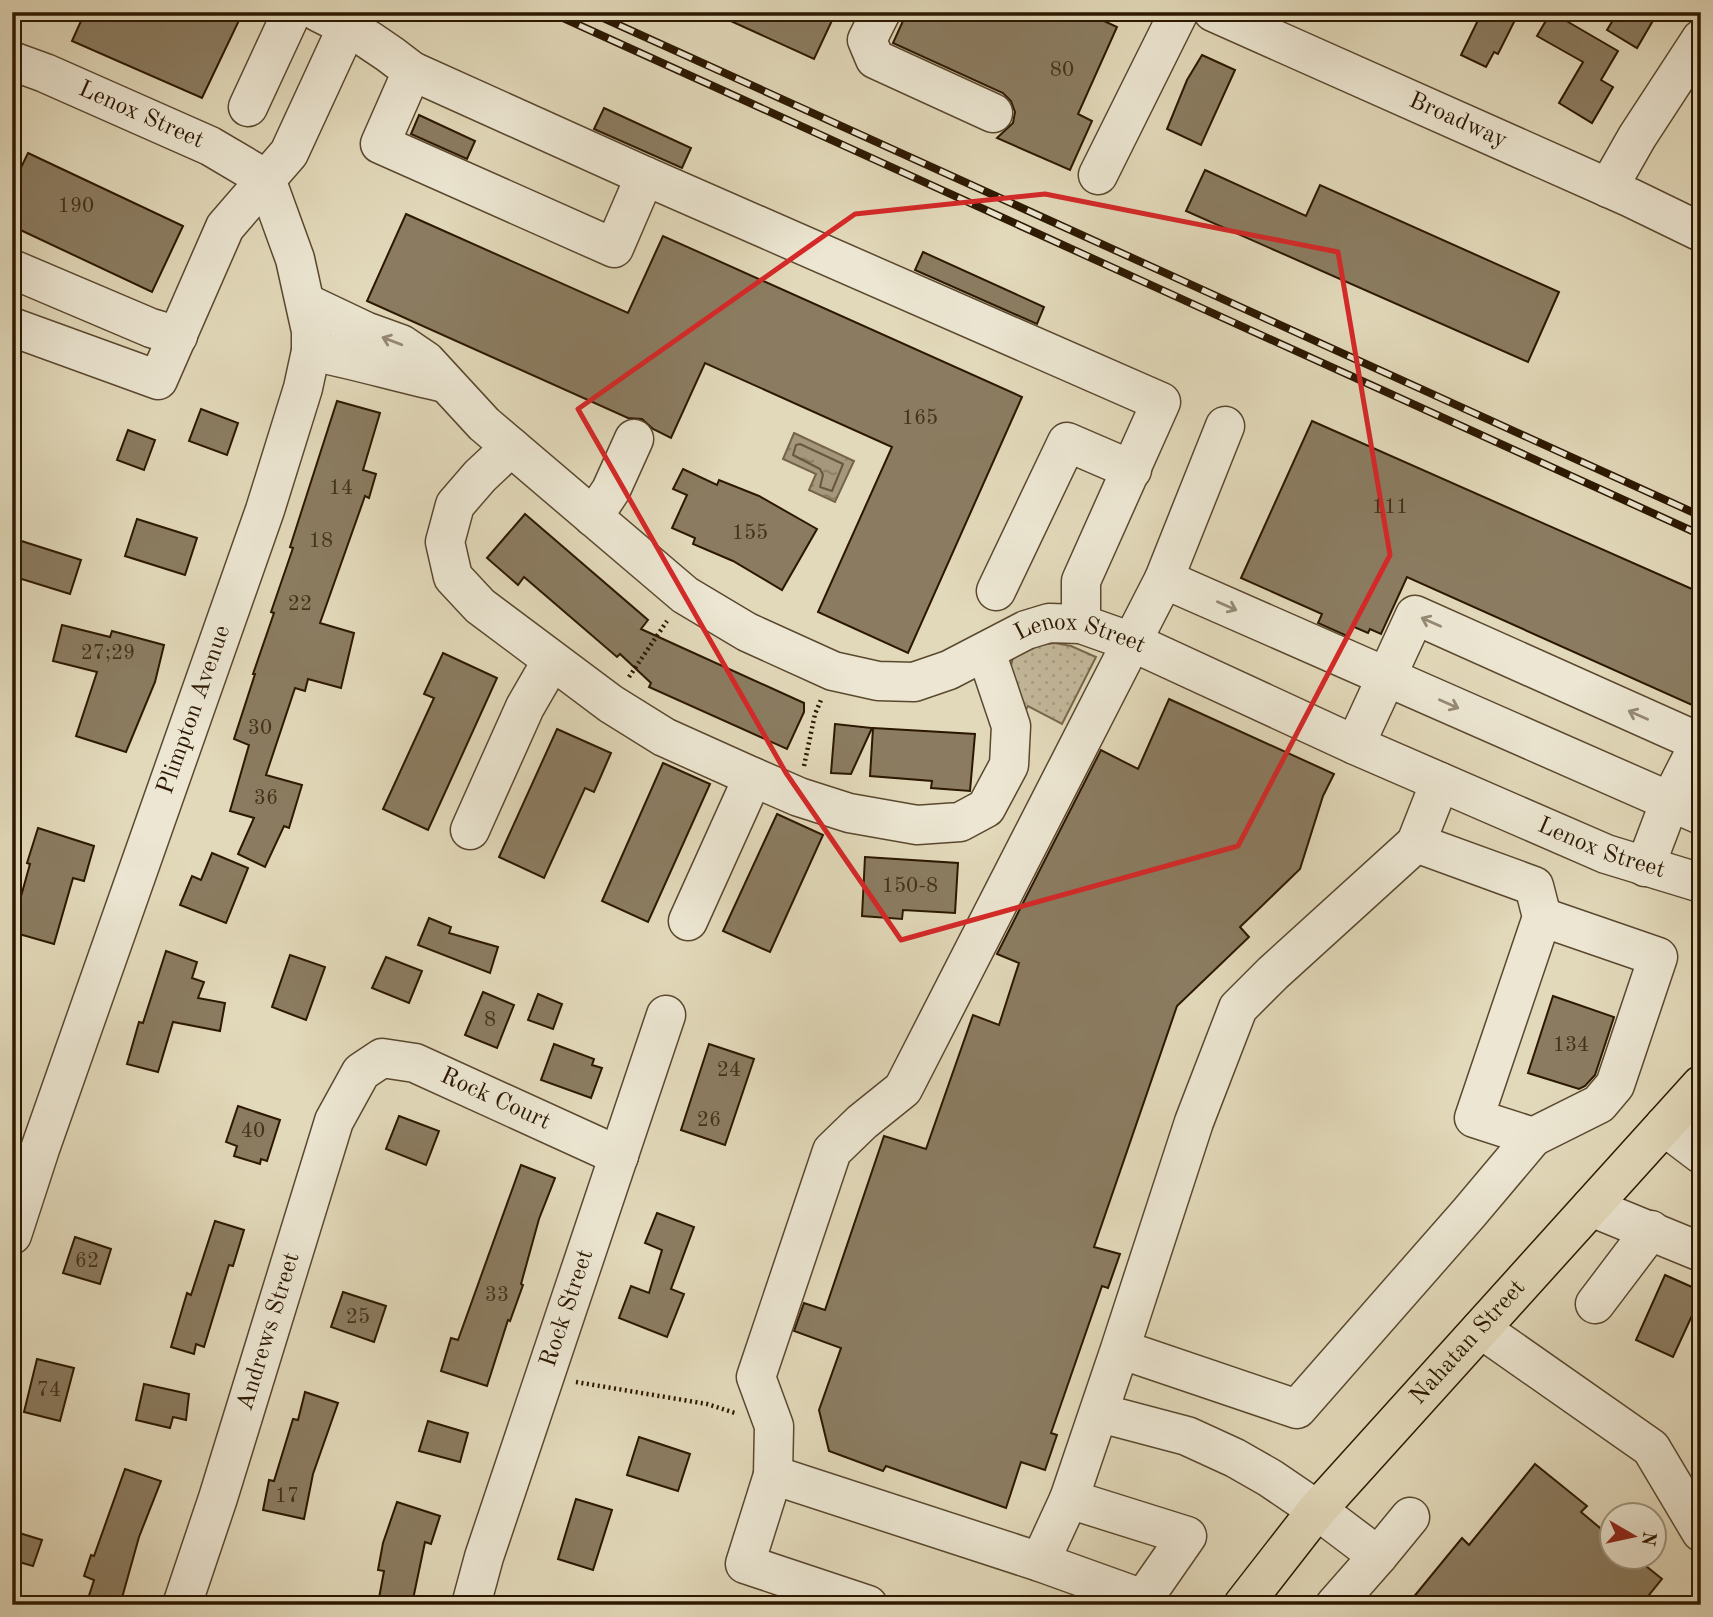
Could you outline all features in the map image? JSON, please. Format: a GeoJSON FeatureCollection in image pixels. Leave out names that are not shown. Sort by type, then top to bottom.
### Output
{"type":"FeatureCollection","features":[{"type":"Feature","properties":{"kind":"main road","name":"Nahatan Street"},"geometry":{"type":"LineString","coordinates":[[1243,1605],[1317,1510],[1701,1085]]}},
{"type":"Feature","properties":{"kind":"street"},"geometry":{"type":"LineString","coordinates":[[248,107],[292,12]]}},
{"type":"Feature","properties":{"kind":"street"},"geometry":{"type":"LineString","coordinates":[[881,12],[867,40],[875,59],[993,113]]}},
{"type":"Feature","properties":{"kind":"street"},"geometry":{"type":"LineString","coordinates":[[1098,175],[1179,12]]}},
{"type":"Feature","properties":{"kind":"street","name":"Broadway"},"geometry":{"type":"LineString","coordinates":[[1213,12],[1274,24],[1701,232]]}},
{"type":"Feature","properties":{"kind":"street"},"geometry":{"type":"LineString","coordinates":[[12,327],[158,380],[225,228],[289,153],[340,17],[412,71],[645,176],[1161,401],[1081,581],[1081,624]]}},
{"type":"Feature","properties":{"kind":"street"},"geometry":{"type":"LineString","coordinates":[[1608,188],[1637,137],[1701,39]]}},
{"type":"Feature","properties":{"kind":"street","name":"Lenox Street"},"geometry":{"type":"LineString","coordinates":[[12,61],[45,72],[210,146],[266,179]]}},
{"type":"Feature","properties":{"kind":"street"},"geometry":{"type":"LineString","coordinates":[[412,71],[380,144],[393,150],[614,248],[645,176]]}},
{"type":"Feature","properties":{"kind":"street","name":"Plimpton Avenue"},"geometry":{"type":"LineString","coordinates":[[12,1235],[265,510],[303,388],[311,351],[311,331],[295,259],[266,179]]}},
{"type":"Feature","properties":{"kind":"street"},"geometry":{"type":"LineString","coordinates":[[12,269],[151,328],[178,336]]}},
{"type":"Feature","properties":{"kind":"street","name":"Lenox Street"},"geometry":{"type":"LineString","coordinates":[[306,303],[365,331],[401,344],[426,361],[484,424],[681,592],[747,632],[833,670],[878,681],[914,682],[950,670],[1026,631],[1049,624],[1081,624],[1132,642],[1355,745],[1606,854],[1695,886]]}},
{"type":"Feature","properties":{"kind":"street"},"geometry":{"type":"LineString","coordinates":[[311,351],[359,360],[398,373],[445,383]]}},
{"type":"Feature","properties":{"kind":"street"},"geometry":{"type":"LineString","coordinates":[[869,1605],[745,1564],[773,1475],[774,1426],[756,1377],[832,1151],[862,1122],[904,1089],[1164,579],[1225,426]]}},
{"type":"Feature","properties":{"kind":"street"},"geometry":{"type":"LineString","coordinates":[[593,517],[611,489],[634,439]]}},
{"type":"Feature","properties":{"kind":"street"},"geometry":{"type":"LineString","coordinates":[[996,591],[1067,442],[1132,470]]}},
{"type":"Feature","properties":{"kind":"street"},"geometry":{"type":"LineString","coordinates":[[511,447],[480,476],[455,505],[445,542],[453,577],[480,606],[551,662],[611,704],[664,737],[753,777],[849,813],[917,825],[960,822],[986,808],[1009,765],[1011,726],[986,652]]}},
{"type":"Feature","properties":{"kind":"street"},"geometry":{"type":"LineString","coordinates":[[1164,579],[1685,808]]}},
{"type":"Feature","properties":{"kind":"street"},"geometry":{"type":"LineString","coordinates":[[1355,745],[1415,615],[1700,743],[1685,808],[1645,867]]}},
{"type":"Feature","properties":{"kind":"street"},"geometry":{"type":"LineString","coordinates":[[470,830],[525,707],[551,662]]}},
{"type":"Feature","properties":{"kind":"street"},"geometry":{"type":"LineString","coordinates":[[688,921],[753,777]]}},
{"type":"Feature","properties":{"kind":"street"},"geometry":{"type":"LineString","coordinates":[[1040,1562],[1069,1499],[1100,1413],[1194,1122],[1238,1008],[1416,843],[1440,782]]}},
{"type":"Feature","properties":{"kind":"street"},"geometry":{"type":"LineString","coordinates":[[1416,843],[1534,886],[1542,917],[1474,1118],[1533,1137]]}},
{"type":"Feature","properties":{"kind":"street"},"geometry":{"type":"LineString","coordinates":[[1120,1349],[1297,1409],[1533,1137],[1599,1104],[1615,1085],[1658,957],[1542,917]]}},
{"type":"Feature","properties":{"kind":"street","name":"Rock Street"},"geometry":{"type":"LineString","coordinates":[[471,1605],[484,1556],[666,1015]]}},
{"type":"Feature","properties":{"kind":"street","name":"Rock Court"},"geometry":{"type":"LineString","coordinates":[[370,1066],[382,1058],[415,1063],[619,1156]]}},
{"type":"Feature","properties":{"kind":"street","name":"Andrews Street"},"geometry":{"type":"LineString","coordinates":[[182,1605],[218,1498],[334,1121],[361,1072],[370,1066]]}},
{"type":"Feature","properties":{"kind":"street"},"geometry":{"type":"LineString","coordinates":[[1664,1126],[1701,1154]]}},
{"type":"Feature","properties":{"kind":"street"},"geometry":{"type":"LineString","coordinates":[[1591,1207],[1701,1252]]}},
{"type":"Feature","properties":{"kind":"street"},"geometry":{"type":"LineString","coordinates":[[1595,1304],[1651,1230]]}},
{"type":"Feature","properties":{"kind":"street"},"geometry":{"type":"LineString","coordinates":[[1481,1328],[1651,1448],[1701,1532]]}},
{"type":"Feature","properties":{"kind":"street"},"geometry":{"type":"LineString","coordinates":[[1100,1413],[1186,1436],[1211,1447],[1270,1478],[1378,1556]]}},
{"type":"Feature","properties":{"kind":"street"},"geometry":{"type":"LineString","coordinates":[[773,1475],[1040,1562],[1141,1602],[1187,1536],[1069,1499]]}},
{"type":"Feature","properties":{"kind":"street"},"geometry":{"type":"LineString","coordinates":[[1335,1605],[1410,1517]]}},
{"type":"Feature","properties":{"kind":"path"},"geometry":{"type":"LineString","coordinates":[[649,648],[653,642]]}},
{"type":"Feature","properties":{"kind":"path"},"geometry":{"type":"LineString","coordinates":[[792,793],[807,759],[815,714],[833,670]]}},
{"type":"Feature","properties":{"kind":"path"},"geometry":{"type":"LineString","coordinates":[[544,1377],[707,1404],[774,1426]]}},
{"type":"Feature","properties":{"kind":"highlighted area"},"geometry":{"type":"Polygon","coordinates":[[[1045,194],[1338,252],[1390,555],[1238,846],[901,940],[786,773],[578,409],[855,214],[1045,194]]]}},
{"type":"Feature","properties":{"kind":"shaded area"},"geometry":{"type":"Polygon","coordinates":[[[1055,643],[1071,646],[1096,657],[1062,724],[1028,706],[1023,715],[1009,674],[1013,657],[1039,645],[1055,643]]]}},
{"type":"Feature","properties":{"kind":"water"},"geometry":{"type":"Polygon","coordinates":[[[794,433],[854,461],[835,502],[809,490],[816,474],[783,459],[794,433]]]}},
{"type":"Feature","properties":{"kind":"building"},"geometry":{"type":"Polygon","coordinates":[[[85,12],[243,12],[202,98],[72,41],[85,12]]]}},
{"type":"Feature","properties":{"kind":"building"},"geometry":{"type":"Polygon","coordinates":[[[711,12],[836,12],[814,59],[711,12]]]}},
{"type":"Feature","properties":{"kind":"building"},"geometry":{"type":"Polygon","coordinates":[[[907,12],[1085,12],[1117,27],[1078,114],[1092,121],[1070,170],[997,138],[1013,123],[1015,112],[1011,101],[1003,93],[893,43],[907,12]]]}},
{"type":"Feature","properties":{"kind":"building"},"geometry":{"type":"Polygon","coordinates":[[[1482,12],[1519,12],[1498,54],[1494,52],[1486,67],[1461,55],[1482,12]]]}},
{"type":"Feature","properties":{"kind":"building"},"geometry":{"type":"Polygon","coordinates":[[[1551,12],[1618,51],[1601,80],[1613,87],[1592,123],[1559,103],[1583,62],[1537,36],[1551,12]]]}},
{"type":"Feature","properties":{"kind":"building"},"geometry":{"type":"Polygon","coordinates":[[[1618,12],[1658,12],[1637,48],[1607,30],[1618,12]]]}},
{"type":"Feature","properties":{"kind":"building"},"geometry":{"type":"Polygon","coordinates":[[[1202,55],[1235,70],[1201,145],[1167,129],[1187,80],[1202,55]]]}},
{"type":"Feature","properties":{"kind":"building"},"geometry":{"type":"Polygon","coordinates":[[[604,108],[691,148],[682,168],[594,129],[604,108]]]}},
{"type":"Feature","properties":{"kind":"building"},"geometry":{"type":"Polygon","coordinates":[[[419,115],[475,141],[467,159],[411,134],[419,115]]]}},
{"type":"Feature","properties":{"kind":"building"},"geometry":{"type":"Polygon","coordinates":[[[28,153],[183,226],[152,292],[12,226],[12,186],[28,153]]]}},
{"type":"Feature","properties":{"kind":"building"},"geometry":{"type":"Polygon","coordinates":[[[1205,170],[1306,216],[1320,185],[1559,292],[1528,362],[1186,211],[1205,170]]]}},
{"type":"Feature","properties":{"kind":"building"},"geometry":{"type":"Polygon","coordinates":[[[406,214],[628,313],[663,236],[1022,397],[908,653],[818,612],[892,447],[705,363],[671,438],[653,429],[642,419],[628,418],[367,301],[406,214]]]}},
{"type":"Feature","properties":{"kind":"building"},"geometry":{"type":"Polygon","coordinates":[[[923,252],[1044,307],[1037,324],[915,270],[923,252]]]}},
{"type":"Feature","properties":{"kind":"building"},"geometry":{"type":"Polygon","coordinates":[[[337,401],[380,413],[363,470],[376,474],[369,498],[365,496],[320,623],[354,633],[341,688],[308,679],[305,691],[295,688],[266,775],[302,785],[289,828],[284,826],[265,867],[238,854],[254,818],[230,811],[249,745],[234,739],[274,613],[271,612],[293,548],[290,547],[337,401]]]}},
{"type":"Feature","properties":{"kind":"building"},"geometry":{"type":"Polygon","coordinates":[[[201,409],[238,423],[227,455],[189,441],[201,409]]]}},
{"type":"Feature","properties":{"kind":"building"},"geometry":{"type":"Polygon","coordinates":[[[1312,421],[1701,593],[1701,709],[1407,577],[1381,634],[1370,629],[1368,633],[1352,626],[1347,636],[1318,623],[1322,614],[1241,578],[1312,421]]]}},
{"type":"Feature","properties":{"kind":"building"},"geometry":{"type":"Polygon","coordinates":[[[128,430],[155,440],[144,470],[117,460],[128,430]]]}},
{"type":"Feature","properties":{"kind":"building"},"geometry":{"type":"Polygon","coordinates":[[[683,469],[717,485],[719,480],[759,496],[817,529],[782,590],[733,561],[693,544],[695,538],[672,528],[687,495],[673,489],[683,469]]]}},
{"type":"Feature","properties":{"kind":"building"},"geometry":{"type":"Polygon","coordinates":[[[525,514],[648,620],[641,629],[804,703],[804,712],[787,749],[649,687],[651,683],[620,654],[617,657],[524,577],[518,585],[487,558],[525,514]]]}},
{"type":"Feature","properties":{"kind":"building"},"geometry":{"type":"Polygon","coordinates":[[[137,519],[197,538],[185,575],[125,556],[137,519]]]}},
{"type":"Feature","properties":{"kind":"building"},"geometry":{"type":"Polygon","coordinates":[[[12,538],[81,560],[70,594],[12,576],[12,538]]]}},
{"type":"Feature","properties":{"kind":"building"},"geometry":{"type":"Polygon","coordinates":[[[62,625],[110,637],[112,631],[164,645],[155,682],[126,752],[76,736],[97,672],[53,661],[62,625]]]}},
{"type":"Feature","properties":{"kind":"building"},"geometry":{"type":"Polygon","coordinates":[[[443,653],[497,678],[428,830],[383,809],[434,698],[424,694],[443,653]]]}},
{"type":"Feature","properties":{"kind":"building"},"geometry":{"type":"Polygon","coordinates":[[[1169,699],[1334,774],[1323,796],[1300,869],[1240,927],[1249,937],[1177,1006],[1094,1247],[1120,1254],[1108,1288],[1102,1286],[1051,1433],[1057,1435],[1045,1470],[1021,1462],[1006,1508],[886,1466],[883,1471],[829,1451],[819,1410],[841,1348],[794,1331],[804,1303],[825,1310],[884,1136],[926,1149],[973,1015],[999,1025],[1019,963],[997,954],[1101,750],[1138,769],[1169,699]]]}},
{"type":"Feature","properties":{"kind":"building"},"geometry":{"type":"Polygon","coordinates":[[[835,724],[872,728],[851,774],[831,773],[835,724]]]}},
{"type":"Feature","properties":{"kind":"building"},"geometry":{"type":"Polygon","coordinates":[[[873,728],[975,734],[970,791],[931,788],[932,781],[870,776],[873,728]]]}},
{"type":"Feature","properties":{"kind":"building"},"geometry":{"type":"Polygon","coordinates":[[[557,729],[611,753],[594,792],[585,788],[544,878],[499,857],[557,729]]]}},
{"type":"Feature","properties":{"kind":"building"},"geometry":{"type":"Polygon","coordinates":[[[663,763],[710,784],[648,922],[602,901],[663,763]]]}},
{"type":"Feature","properties":{"kind":"building"},"geometry":{"type":"Polygon","coordinates":[[[777,814],[823,835],[770,952],[723,931],[777,814]]]}},
{"type":"Feature","properties":{"kind":"building"},"geometry":{"type":"Polygon","coordinates":[[[38,828],[94,846],[84,881],[73,878],[54,944],[12,932],[12,905],[18,907],[38,828]]]}},
{"type":"Feature","properties":{"kind":"building"},"geometry":{"type":"Polygon","coordinates":[[[212,853],[248,868],[226,923],[180,905],[192,876],[201,880],[212,853]]]}},
{"type":"Feature","properties":{"kind":"building"},"geometry":{"type":"Polygon","coordinates":[[[865,857],[958,863],[955,913],[903,910],[902,919],[862,916],[865,857]]]}},
{"type":"Feature","properties":{"kind":"building"},"geometry":{"type":"Polygon","coordinates":[[[429,918],[451,927],[449,933],[498,947],[490,973],[418,945],[429,918]]]}},
{"type":"Feature","properties":{"kind":"building"},"geometry":{"type":"Polygon","coordinates":[[[166,951],[197,962],[192,978],[204,982],[198,998],[225,1003],[220,1031],[173,1022],[158,1072],[127,1064],[139,1022],[143,1023],[166,951]]]}},
{"type":"Feature","properties":{"kind":"building"},"geometry":{"type":"Polygon","coordinates":[[[290,955],[325,967],[306,1020],[272,1007],[290,955]]]}},
{"type":"Feature","properties":{"kind":"building"},"geometry":{"type":"Polygon","coordinates":[[[386,957],[422,971],[409,1003],[372,988],[386,957]]]}},
{"type":"Feature","properties":{"kind":"building"},"geometry":{"type":"Polygon","coordinates":[[[483,992],[514,1005],[497,1048],[465,1035],[483,992]]]}},
{"type":"Feature","properties":{"kind":"building"},"geometry":{"type":"Polygon","coordinates":[[[538,994],[562,1004],[553,1029],[528,1020],[538,994]]]}},
{"type":"Feature","properties":{"kind":"building"},"geometry":{"type":"Polygon","coordinates":[[[1553,996],[1614,1017],[1595,1075],[1579,1089],[1528,1073],[1553,996]]]}},
{"type":"Feature","properties":{"kind":"building"},"geometry":{"type":"Polygon","coordinates":[[[554,1044],[594,1059],[592,1065],[602,1068],[591,1098],[541,1080],[554,1044]]]}},
{"type":"Feature","properties":{"kind":"building"},"geometry":{"type":"Polygon","coordinates":[[[709,1044],[754,1059],[725,1145],[681,1130],[709,1044]]]}},
{"type":"Feature","properties":{"kind":"building"},"geometry":{"type":"Polygon","coordinates":[[[238,1106],[280,1120],[267,1161],[261,1159],[260,1164],[234,1156],[237,1146],[226,1142],[238,1106]]]}},
{"type":"Feature","properties":{"kind":"building"},"geometry":{"type":"Polygon","coordinates":[[[399,1116],[439,1131],[426,1165],[386,1149],[399,1116]]]}},
{"type":"Feature","properties":{"kind":"building"},"geometry":{"type":"Polygon","coordinates":[[[521,1165],[555,1178],[539,1219],[521,1284],[523,1285],[510,1321],[508,1320],[487,1386],[441,1371],[451,1338],[458,1340],[521,1165]]]}},
{"type":"Feature","properties":{"kind":"building"},"geometry":{"type":"Polygon","coordinates":[[[657,1213],[694,1227],[671,1289],[684,1294],[667,1337],[619,1318],[631,1286],[649,1293],[662,1250],[645,1243],[657,1213]]]}},
{"type":"Feature","properties":{"kind":"building"},"geometry":{"type":"Polygon","coordinates":[[[215,1221],[244,1230],[233,1266],[229,1265],[204,1347],[196,1344],[194,1354],[171,1347],[187,1293],[191,1295],[215,1221]]]}},
{"type":"Feature","properties":{"kind":"building"},"geometry":{"type":"Polygon","coordinates":[[[75,1237],[111,1249],[100,1284],[63,1273],[75,1237]]]}},
{"type":"Feature","properties":{"kind":"building"},"geometry":{"type":"Polygon","coordinates":[[[1665,1275],[1701,1291],[1673,1357],[1636,1340],[1665,1275]]]}},
{"type":"Feature","properties":{"kind":"building"},"geometry":{"type":"Polygon","coordinates":[[[343,1292],[386,1306],[374,1342],[331,1327],[343,1292]]]}},
{"type":"Feature","properties":{"kind":"building"},"geometry":{"type":"Polygon","coordinates":[[[37,1359],[74,1368],[60,1421],[24,1412],[37,1359]]]}},
{"type":"Feature","properties":{"kind":"building"},"geometry":{"type":"Polygon","coordinates":[[[144,1384],[189,1394],[186,1420],[173,1417],[170,1428],[136,1420],[144,1384]]]}},
{"type":"Feature","properties":{"kind":"building"},"geometry":{"type":"Polygon","coordinates":[[[305,1392],[338,1403],[313,1474],[304,1519],[263,1510],[269,1480],[274,1481],[293,1419],[298,1420],[305,1392]]]}},
{"type":"Feature","properties":{"kind":"building"},"geometry":{"type":"Polygon","coordinates":[[[428,1421],[468,1433],[460,1462],[419,1451],[428,1421]]]}},
{"type":"Feature","properties":{"kind":"building"},"geometry":{"type":"Polygon","coordinates":[[[639,1437],[690,1454],[678,1491],[627,1475],[639,1437]]]}},
{"type":"Feature","properties":{"kind":"building"},"geometry":{"type":"Polygon","coordinates":[[[1535,1464],[1587,1506],[1581,1512],[1598,1526],[1598,1572],[1653,1572],[1662,1579],[1641,1605],[1407,1605],[1462,1538],[1469,1545],[1535,1464]]]}},
{"type":"Feature","properties":{"kind":"building"},"geometry":{"type":"Polygon","coordinates":[[[125,1469],[161,1481],[139,1537],[120,1605],[86,1605],[94,1580],[84,1576],[91,1555],[94,1556],[125,1469]]]}},
{"type":"Feature","properties":{"kind":"building"},"geometry":{"type":"Polygon","coordinates":[[[576,1499],[612,1510],[593,1570],[558,1559],[576,1499]]]}},
{"type":"Feature","properties":{"kind":"building"},"geometry":{"type":"Polygon","coordinates":[[[397,1502],[440,1516],[431,1544],[425,1542],[412,1604],[379,1598],[384,1571],[378,1570],[383,1543],[397,1502]]]}},
{"type":"Feature","properties":{"kind":"building"},"geometry":{"type":"Polygon","coordinates":[[[16,1532],[42,1540],[33,1566],[12,1560],[12,1544],[16,1532]]]}},
{"type":"Feature","properties":{"kind":"railway"},"geometry":{"type":"LineString","coordinates":[[550,12],[1701,535]]}},
{"type":"Feature","properties":{"kind":"railway"},"geometry":{"type":"LineString","coordinates":[[590,12],[1701,516]]}}]}
